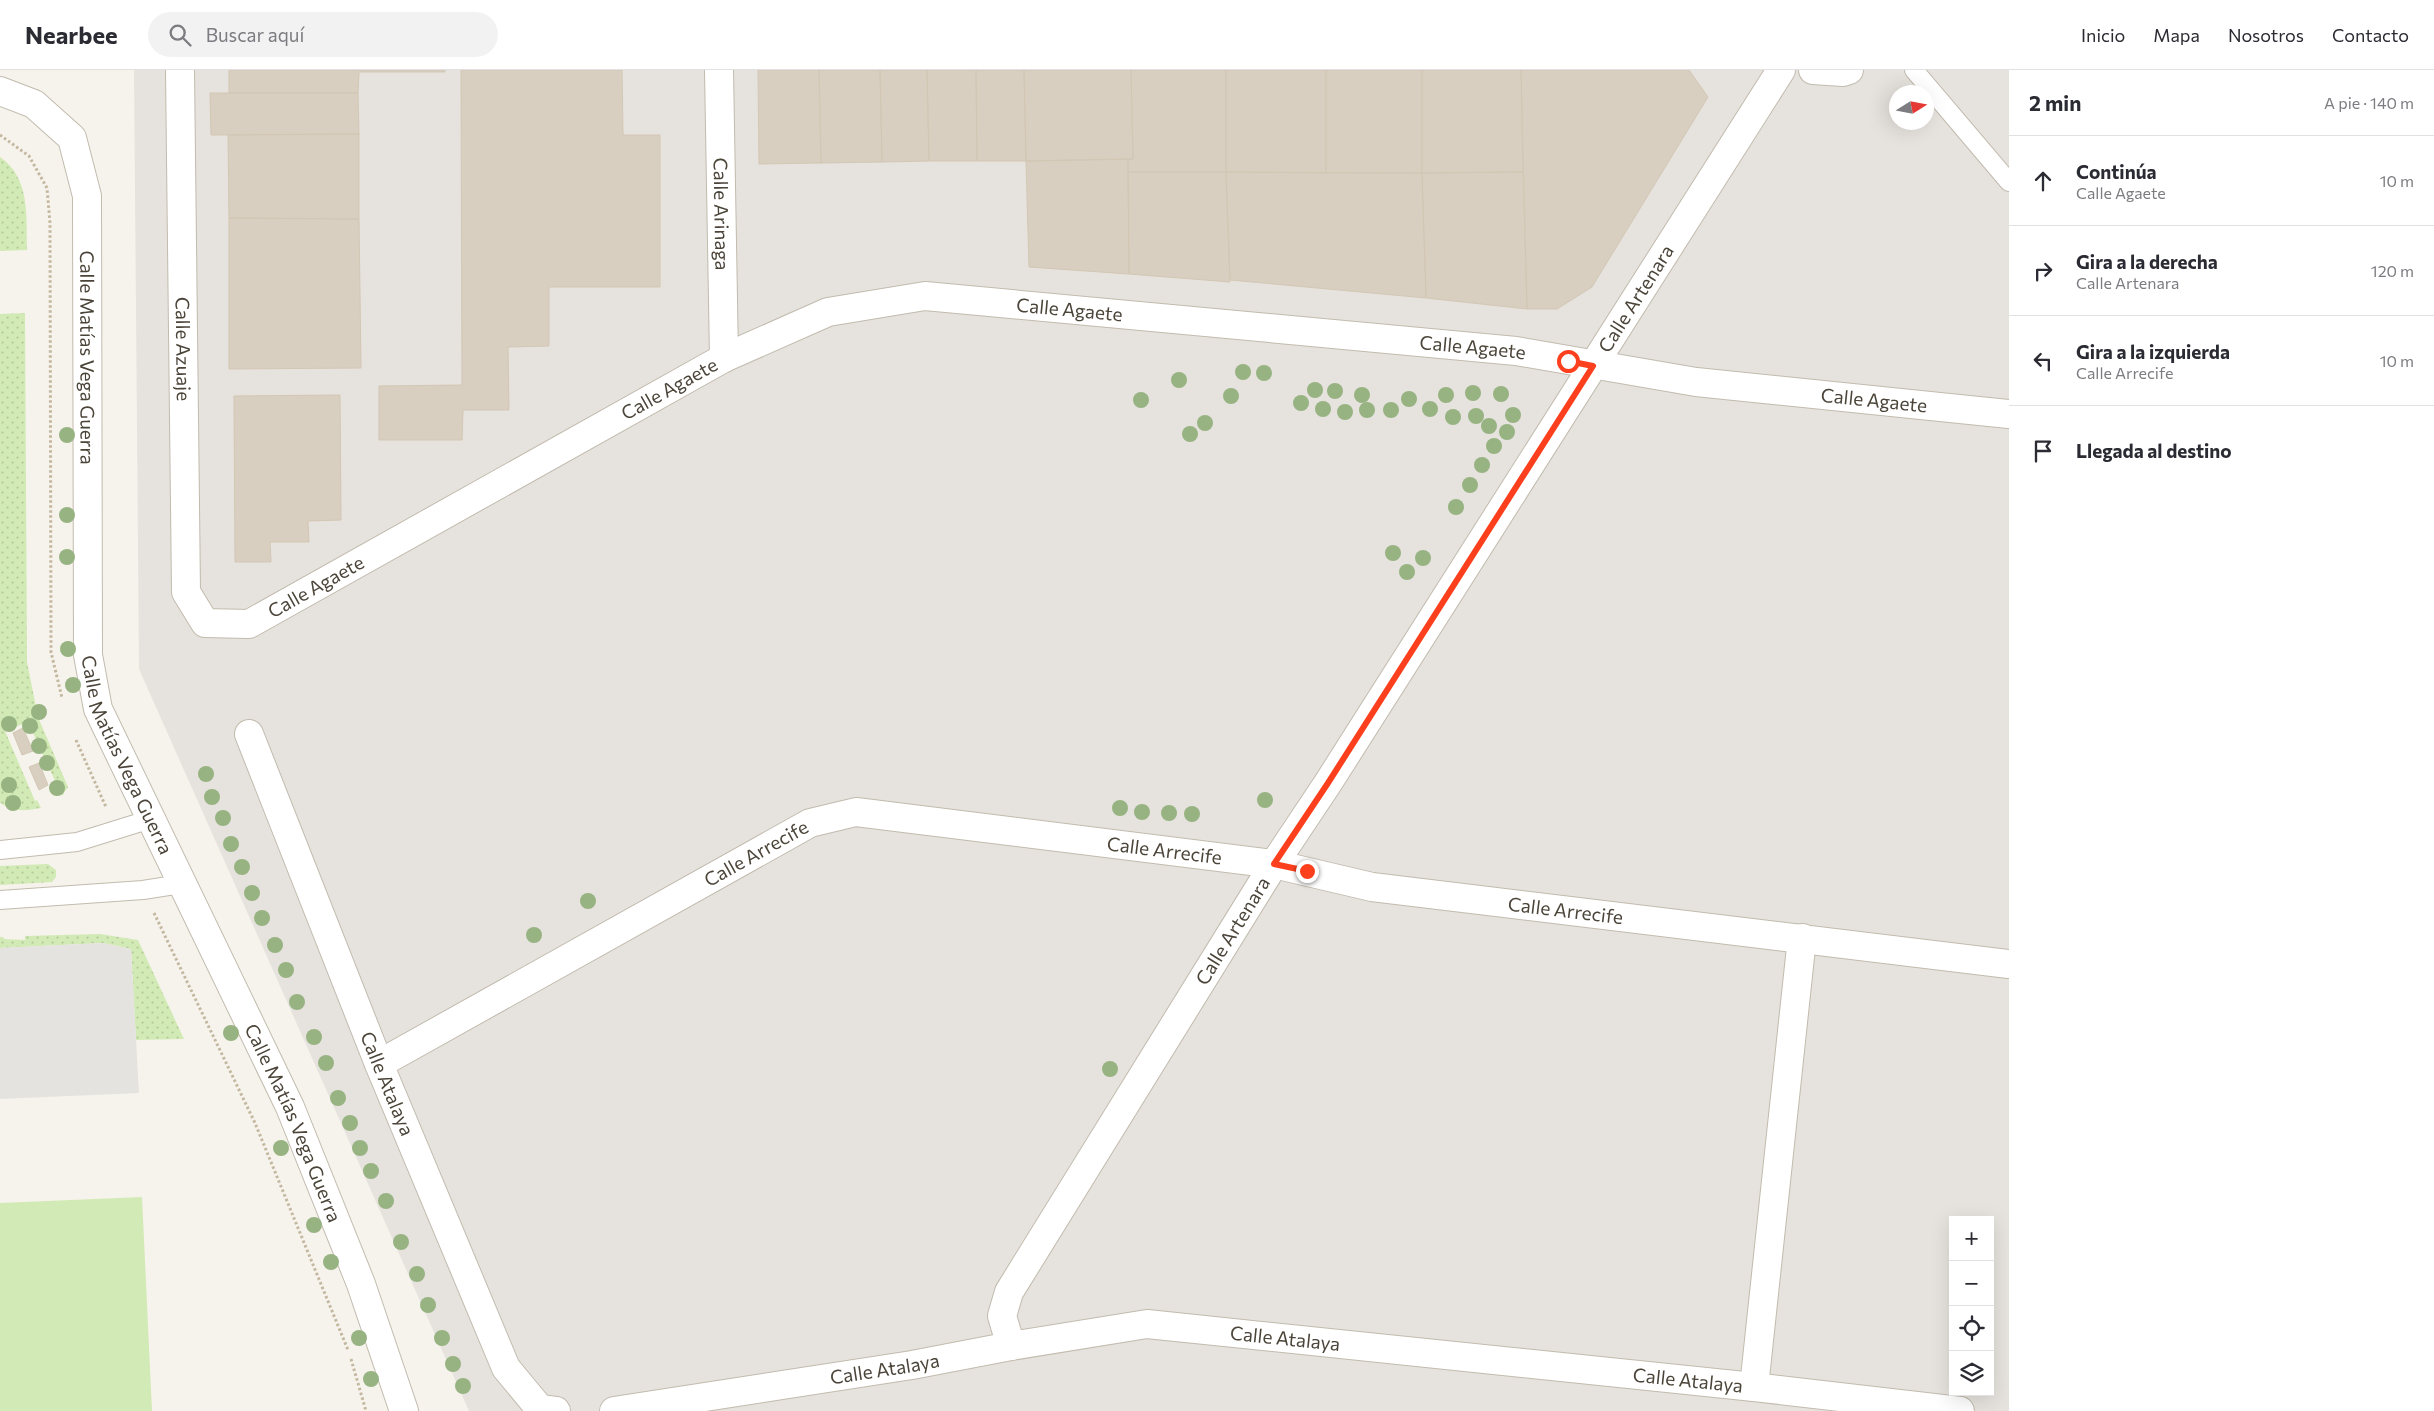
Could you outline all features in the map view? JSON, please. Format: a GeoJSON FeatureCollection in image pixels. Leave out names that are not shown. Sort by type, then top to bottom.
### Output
{"type":"FeatureCollection","features":[{"type":"Feature","properties":{"kind":"street","name":"Calle Azuaje"},"geometry":{"type":"LineString","coordinates":[[180,70],[186,592],[205,622]]}},
{"type":"Feature","properties":{"kind":"street","name":"Calle Arinaga"},"geometry":{"type":"LineString","coordinates":[[719,70],[724,358]]}},
{"type":"Feature","properties":{"kind":"street","name":"Calle Artenara"},"geometry":{"type":"LineString","coordinates":[[1012,1346],[1002,1316],[1009,1292],[1274,864],[1334,775],[1781,70]]}},
{"type":"Feature","properties":{"kind":"street"},"geometry":{"type":"LineString","coordinates":[[1813,70],[1843,72],[1849,70]]}},
{"type":"Feature","properties":{"kind":"street","name":"Calle Matías Vega Guerra"},"geometry":{"type":"LineString","coordinates":[[0,91],[34,104],[72,138],[87,196],[88,655],[98,708],[290,1107],[361,1284],[404,1411]]}},
{"type":"Feature","properties":{"kind":"street","name":"Calle Agaete"},"geometry":{"type":"LineString","coordinates":[[205,622],[249,624],[724,358],[828,312],[926,296],[1516,351],[1593,366],[1696,382],[2009,414]]}},
{"type":"Feature","properties":{"kind":"street","name":"Calle Atalaya"},"geometry":{"type":"LineString","coordinates":[[249,734],[379,1064],[506,1368],[540,1409],[556,1411]]}},
{"type":"Feature","properties":{"kind":"street","name":"Calle Arrecife"},"geometry":{"type":"LineString","coordinates":[[379,1064],[810,823],[856,812],[1274,864],[1372,887],[2009,964]]}},
{"type":"Feature","properties":{"kind":"street"},"geometry":{"type":"LineString","coordinates":[[1754,1387],[1802,938]]}},
{"type":"Feature","properties":{"kind":"street","name":"Calle Atalaya"},"geometry":{"type":"LineString","coordinates":[[614,1411],[912,1365],[1012,1346],[1147,1324],[1754,1387],[1960,1411]]}},
{"type":"Feature","properties":{"kind":"lane"},"geometry":{"type":"LineString","coordinates":[[1914,70],[2009,182]]}},
{"type":"Feature","properties":{"kind":"lane"},"geometry":{"type":"LineString","coordinates":[[0,850],[76,842],[151,819]]}},
{"type":"Feature","properties":{"kind":"lane"},"geometry":{"type":"LineString","coordinates":[[0,900],[143,890],[182,884]]}},
{"type":"Feature","properties":{"kind":"shaded area"},"geometry":{"type":"Polygon","coordinates":[[[134,70],[2009,70],[2009,1411],[469,1411],[139,669],[134,70]]]}},
{"type":"Feature","properties":{"kind":"shaded area"},"geometry":{"type":"Polygon","coordinates":[[[103,943],[131,949],[139,1093],[0,1099],[0,948],[103,943]]]}},
{"type":"Feature","properties":{"kind":"green space"},"geometry":{"type":"Polygon","coordinates":[[[0,157],[10,166],[22,187],[25,199],[27,250],[0,251],[0,157]]]}},
{"type":"Feature","properties":{"kind":"green space"},"geometry":{"type":"Polygon","coordinates":[[[25,313],[27,662],[38,717],[68,787],[62,796],[28,722],[5,731],[35,801],[37,800],[41,808],[25,810],[10,808],[0,803],[0,314],[25,313]]]}},
{"type":"Feature","properties":{"kind":"green space"},"geometry":{"type":"Polygon","coordinates":[[[48,864],[56,870],[56,877],[52,882],[0,885],[0,866],[48,864]]]}},
{"type":"Feature","properties":{"kind":"green space"},"geometry":{"type":"Polygon","coordinates":[[[100,934],[138,940],[184,1039],[136,1040],[131,949],[103,943],[0,948],[0,937],[4,939],[25,940],[25,936],[100,934]]]}},
{"type":"Feature","properties":{"kind":"green space"},"geometry":{"type":"Polygon","coordinates":[[[142,1197],[152,1411],[0,1411],[0,1203],[142,1197]]]}},
{"type":"Feature","properties":{"kind":"building"},"geometry":{"type":"Polygon","coordinates":[[[229,70],[445,70],[445,72],[359,72],[358,93],[229,93],[229,70]]]}},
{"type":"Feature","properties":{"kind":"building"},"geometry":{"type":"Polygon","coordinates":[[[461,70],[622,70],[623,135],[660,135],[660,287],[549,287],[549,346],[508,347],[509,410],[463,410],[462,440],[379,440],[379,386],[462,385],[461,70]]]}},
{"type":"Feature","properties":{"kind":"building"},"geometry":{"type":"Polygon","coordinates":[[[758,70],[819,70],[821,163],[759,164],[758,70]]]}},
{"type":"Feature","properties":{"kind":"building"},"geometry":{"type":"Polygon","coordinates":[[[819,70],[880,70],[882,162],[821,163],[819,70]]]}},
{"type":"Feature","properties":{"kind":"building"},"geometry":{"type":"Polygon","coordinates":[[[880,70],[927,70],[929,161],[882,162],[880,70]]]}},
{"type":"Feature","properties":{"kind":"building"},"geometry":{"type":"Polygon","coordinates":[[[927,70],[976,70],[977,161],[929,161],[927,70]]]}},
{"type":"Feature","properties":{"kind":"building"},"geometry":{"type":"Polygon","coordinates":[[[976,70],[1024,70],[1026,161],[977,161],[976,70]]]}},
{"type":"Feature","properties":{"kind":"building"},"geometry":{"type":"Polygon","coordinates":[[[1024,70],[1131,70],[1133,159],[1026,161],[1024,70]]]}},
{"type":"Feature","properties":{"kind":"building"},"geometry":{"type":"Polygon","coordinates":[[[1131,70],[1226,70],[1226,172],[1128,172],[1128,159],[1133,159],[1131,70]]]}},
{"type":"Feature","properties":{"kind":"building"},"geometry":{"type":"Polygon","coordinates":[[[1226,70],[1326,70],[1326,173],[1226,172],[1226,70]]]}},
{"type":"Feature","properties":{"kind":"building"},"geometry":{"type":"Polygon","coordinates":[[[1326,70],[1422,70],[1422,173],[1326,173],[1326,70]]]}},
{"type":"Feature","properties":{"kind":"building"},"geometry":{"type":"Polygon","coordinates":[[[1422,70],[1521,70],[1523,172],[1422,173],[1422,70]]]}},
{"type":"Feature","properties":{"kind":"building"},"geometry":{"type":"Polygon","coordinates":[[[1521,70],[1689,70],[1708,97],[1592,287],[1557,309],[1527,309],[1521,70]]]}},
{"type":"Feature","properties":{"kind":"building"},"geometry":{"type":"Polygon","coordinates":[[[210,93],[358,93],[359,134],[211,135],[210,93]]]}},
{"type":"Feature","properties":{"kind":"building"},"geometry":{"type":"Polygon","coordinates":[[[359,134],[359,219],[229,218],[228,135],[359,134]]]}},
{"type":"Feature","properties":{"kind":"building"},"geometry":{"type":"Polygon","coordinates":[[[1128,159],[1129,274],[1029,267],[1026,161],[1128,159]]]}},
{"type":"Feature","properties":{"kind":"building"},"geometry":{"type":"Polygon","coordinates":[[[1128,172],[1226,172],[1230,282],[1129,274],[1128,172]]]}},
{"type":"Feature","properties":{"kind":"building"},"geometry":{"type":"Polygon","coordinates":[[[1226,172],[1422,173],[1426,298],[1230,280],[1226,172]]]}},
{"type":"Feature","properties":{"kind":"building"},"geometry":{"type":"Polygon","coordinates":[[[1523,172],[1527,309],[1426,298],[1422,173],[1523,172]]]}},
{"type":"Feature","properties":{"kind":"building"},"geometry":{"type":"Polygon","coordinates":[[[229,218],[359,219],[361,368],[229,369],[229,218]]]}},
{"type":"Feature","properties":{"kind":"building"},"geometry":{"type":"Polygon","coordinates":[[[340,395],[341,520],[308,521],[309,542],[270,542],[271,562],[235,562],[234,396],[340,395]]]}},
{"type":"Feature","properties":{"kind":"building"},"geometry":{"type":"Polygon","coordinates":[[[23,728],[33,751],[22,755],[13,733],[23,728]]]}},
{"type":"Feature","properties":{"kind":"building"},"geometry":{"type":"Polygon","coordinates":[[[39,763],[48,785],[39,790],[29,767],[39,763]]]}},
{"type":"Feature","properties":{"kind":"route"},"geometry":{"type":"LineString","coordinates":[[1307,871],[1274,864],[1328,783],[1593,366],[1568,361]]}}]}
